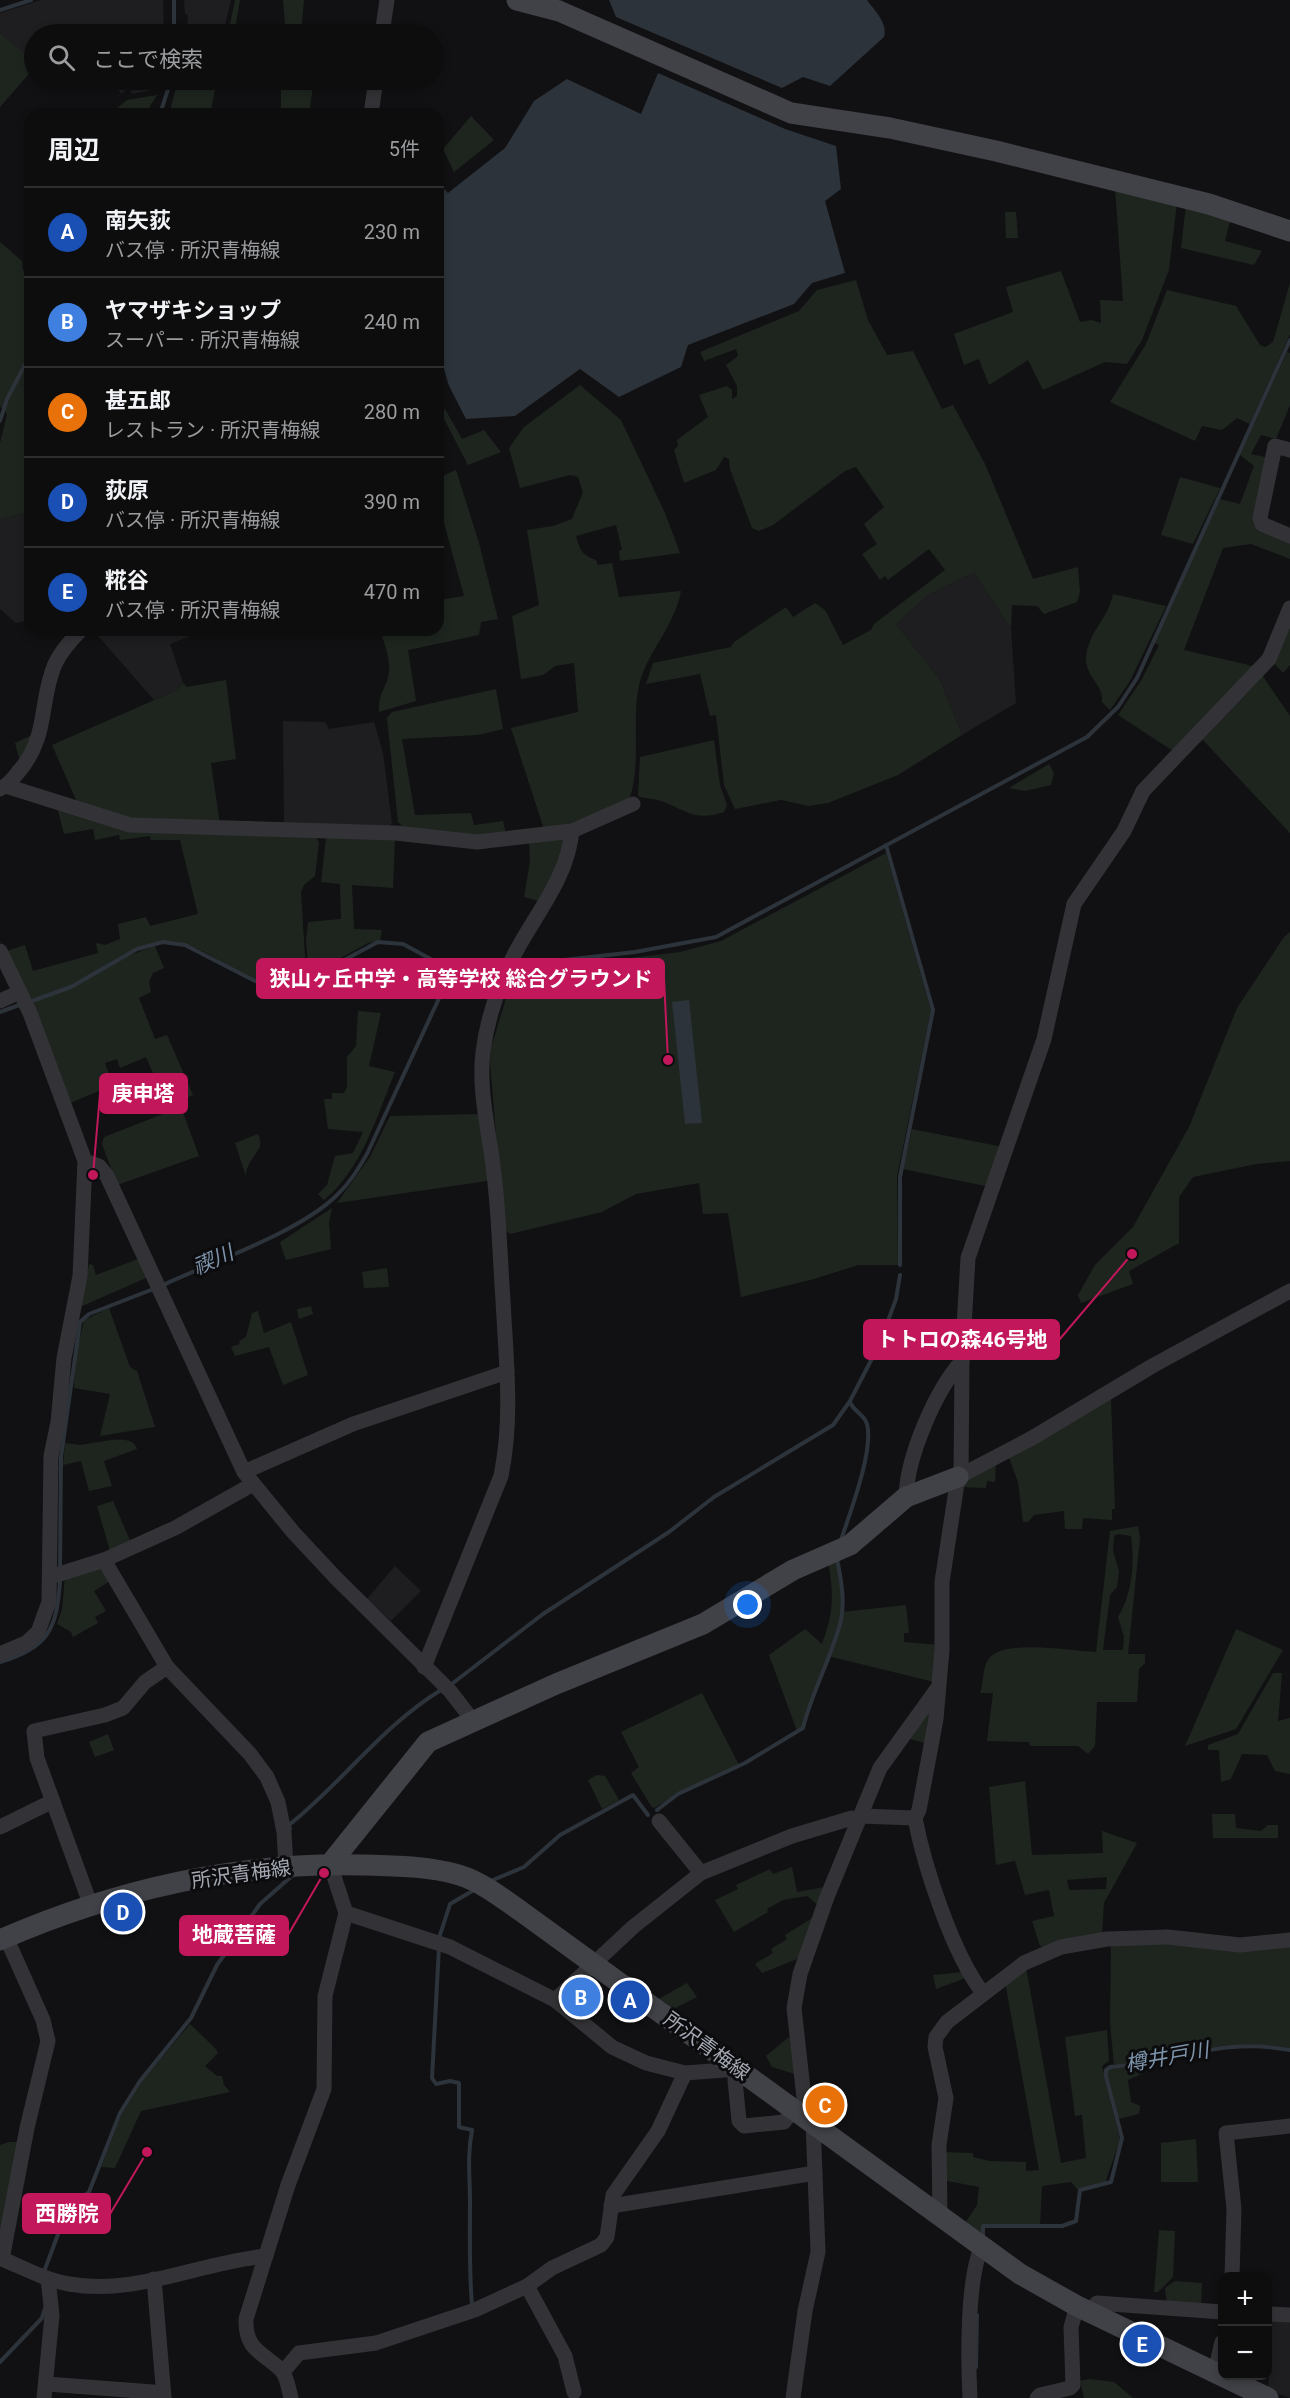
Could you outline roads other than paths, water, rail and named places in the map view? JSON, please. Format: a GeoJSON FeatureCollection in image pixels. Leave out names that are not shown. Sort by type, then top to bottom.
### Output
{"type":"FeatureCollection","features":[{"type":"Feature","properties":{"kind":"street"},"geometry":{"type":"LineString","coordinates":[[383,24],[387,0]]}},
{"type":"Feature","properties":{"kind":"street"},"geometry":{"type":"LineString","coordinates":[[517,0],[559,11],[791,113],[890,128],[996,151],[1209,204],[1290,231]]}},
{"type":"Feature","properties":{"kind":"street"},"geometry":{"type":"LineString","coordinates":[[372,108],[375,90]]}},
{"type":"Feature","properties":{"kind":"street"},"geometry":{"type":"LineString","coordinates":[[1290,450],[1275,446],[1260,518],[1262,524],[1290,536]]}},
{"type":"Feature","properties":{"kind":"street"},"geometry":{"type":"LineString","coordinates":[[983,1993],[960,1958],[919,1841],[915,1818],[919,1810],[936,1719],[942,1650],[942,1582],[959,1476],[968,1258],[1044,1039],[1074,904],[1124,831],[1143,791],[1269,659],[1290,608]]}},
{"type":"Feature","properties":{"kind":"street"},"geometry":{"type":"LineString","coordinates":[[75,636],[65,647],[55,665],[37,744],[29,759],[3,787],[130,825],[396,833],[477,842],[572,831],[633,804]]}},
{"type":"Feature","properties":{"kind":"street"},"geometry":{"type":"LineString","coordinates":[[424,1667],[501,1476],[509,1418],[495,1176],[483,1078],[483,1052],[503,979],[558,881],[570,848],[572,831]]}},
{"type":"Feature","properties":{"kind":"street"},"geometry":{"type":"LineString","coordinates":[[0,951],[25,1002],[85,1161],[80,1276],[64,1358],[58,1422],[51,1456],[49,1602],[38,1632],[26,1643],[0,1653]]}},
{"type":"Feature","properties":{"kind":"street"},"geometry":{"type":"LineString","coordinates":[[0,1001],[25,1002]]}},
{"type":"Feature","properties":{"kind":"street"},"geometry":{"type":"LineString","coordinates":[[85,1161],[99,1166],[107,1176],[156,1285],[249,1478],[328,1570],[450,1691],[474,1722]]}},
{"type":"Feature","properties":{"kind":"street"},"geometry":{"type":"LineString","coordinates":[[291,2398],[283,2372],[253,2348],[246,2327],[288,2185],[324,2089],[325,1995],[346,1913],[330,1864],[428,1742],[581,1673],[703,1624],[794,1570],[850,1545],[906,1497],[959,1476],[1032,1438],[1154,1365],[1290,1291]]}},
{"type":"Feature","properties":{"kind":"street"},"geometry":{"type":"LineString","coordinates":[[906,1497],[907,1484],[919,1441],[942,1390],[962,1361]]}},
{"type":"Feature","properties":{"kind":"street"},"geometry":{"type":"LineString","coordinates":[[50,1577],[104,1560],[175,1528],[249,1478],[353,1424],[507,1372]]}},
{"type":"Feature","properties":{"kind":"street"},"geometry":{"type":"LineString","coordinates":[[104,1560],[167,1667],[250,1754],[267,1777],[278,1802],[291,1866]]}},
{"type":"Feature","properties":{"kind":"street"},"geometry":{"type":"LineString","coordinates":[[91,1906],[37,1758],[34,1731],[105,1715],[123,1708],[145,1682],[167,1667]]}},
{"type":"Feature","properties":{"kind":"street"},"geometry":{"type":"LineString","coordinates":[[793,2398],[805,2311],[818,2252],[815,2173],[804,2116],[794,2008],[797,1986],[827,1897],[842,1866],[880,1768],[937,1689]]}},
{"type":"Feature","properties":{"kind":"street"},"geometry":{"type":"LineString","coordinates":[[0,1827],[53,1801]]}},
{"type":"Feature","properties":{"kind":"street"},"geometry":{"type":"LineString","coordinates":[[555,2000],[593,1963],[701,1873],[792,1836],[852,1818],[915,1818]]}},
{"type":"Feature","properties":{"kind":"street"},"geometry":{"type":"LineString","coordinates":[[659,1821],[701,1873]]}},
{"type":"Feature","properties":{"kind":"street","name":"所沢青梅線"},"geometry":{"type":"LineString","coordinates":[[3,1939],[91,1906],[225,1872],[330,1864],[412,1866],[460,1875],[478,1883],[513,1906],[940,2215],[981,2248],[1020,2274],[1083,2308],[1268,2398]]}},
{"type":"Feature","properties":{"kind":"street"},"geometry":{"type":"LineString","coordinates":[[346,1913],[450,1947],[555,2000],[622,2054],[659,2068],[686,2073],[738,2069],[735,2080],[739,2121],[744,2126],[784,2122],[804,2116]]}},
{"type":"Feature","properties":{"kind":"street"},"geometry":{"type":"LineString","coordinates":[[940,2215],[939,2145],[946,2098],[936,2057],[936,2037],[946,2022],[983,1993],[1040,1954],[1086,1942],[1168,1937],[1240,1946],[1290,1940]]}},
{"type":"Feature","properties":{"kind":"street"},"geometry":{"type":"LineString","coordinates":[[3,1939],[43,2020],[48,2041],[27,2128],[1,2258],[48,2279],[90,2286],[113,2286],[266,2256]]}},
{"type":"Feature","properties":{"kind":"street"},"geometry":{"type":"LineString","coordinates":[[283,2372],[299,2353],[376,2343],[475,2310],[527,2286],[552,2268],[601,2245],[607,2237],[613,2195],[658,2131],[686,2073]]}},
{"type":"Feature","properties":{"kind":"street"},"geometry":{"type":"LineString","coordinates":[[1232,2272],[1234,2209],[1226,2133],[1290,2126]]}},
{"type":"Feature","properties":{"kind":"street"},"geometry":{"type":"LineString","coordinates":[[611,2206],[815,2173]]}},
{"type":"Feature","properties":{"kind":"street"},"geometry":{"type":"LineString","coordinates":[[970,2398],[972,2300],[976,2259],[981,2248]]}},
{"type":"Feature","properties":{"kind":"street"},"geometry":{"type":"LineString","coordinates":[[48,2279],[52,2315],[46,2391],[153,2392],[164,2397],[154,2279]]}},
{"type":"Feature","properties":{"kind":"street"},"geometry":{"type":"LineString","coordinates":[[527,2286],[565,2356],[574,2392]]}},
{"type":"Feature","properties":{"kind":"street"},"geometry":{"type":"LineString","coordinates":[[1037,2398],[1040,2394],[1070,2388],[1073,2385],[1071,2327],[1083,2308],[1097,2303],[1218,2312]]}},
{"type":"Feature","properties":{"kind":"street"},"geometry":{"type":"LineString","coordinates":[[1272,2314],[1290,2315]]}},
{"type":"Feature","properties":{"kind":"street"},"geometry":{"type":"LineString","coordinates":[[1215,2372],[1218,2359]]}},
{"type":"Feature","properties":{"kind":"waterway"},"geometry":{"type":"LineString","coordinates":[[0,10],[31,0]]}},
{"type":"Feature","properties":{"kind":"waterway"},"geometry":{"type":"LineString","coordinates":[[174,0],[174,24]]}},
{"type":"Feature","properties":{"kind":"waterway"},"geometry":{"type":"LineString","coordinates":[[162,108],[168,90]]}},
{"type":"Feature","properties":{"kind":"waterway"},"geometry":{"type":"LineString","coordinates":[[520,965],[635,952],[716,937],[1087,737],[1118,707],[1137,678],[1290,340]]}},
{"type":"Feature","properties":{"kind":"waterway"},"geometry":{"type":"LineString","coordinates":[[0,421],[7,399],[24,366]]}},
{"type":"Feature","properties":{"kind":"waterway"},"geometry":{"type":"LineString","coordinates":[[886,845],[933,1010],[900,1177],[900,1265]]}},
{"type":"Feature","properties":{"kind":"waterway"},"geometry":{"type":"LineString","coordinates":[[29,1002],[71,987],[137,949],[163,942],[185,945],[255,981],[280,985],[299,984],[378,942],[403,944],[462,976]]}},
{"type":"Feature","properties":{"kind":"waterway","name":"禊川"},"geometry":{"type":"LineString","coordinates":[[163,1285],[279,1234],[321,1209],[337,1195],[350,1181],[367,1154],[441,994],[459,978],[481,970],[498,968]]}},
{"type":"Feature","properties":{"kind":"waterway"},"geometry":{"type":"LineString","coordinates":[[0,1012],[22,1004]]}},
{"type":"Feature","properties":{"kind":"waterway"},"geometry":{"type":"LineString","coordinates":[[453,1683],[543,1614],[669,1532],[714,1497],[833,1425],[850,1401],[879,1345],[896,1299],[900,1275]]}},
{"type":"Feature","properties":{"kind":"waterway","name":"禊川"},"geometry":{"type":"LineString","coordinates":[[60,1569],[61,1457],[80,1322],[89,1314],[156,1288]]}},
{"type":"Feature","properties":{"kind":"waterway"},"geometry":{"type":"LineString","coordinates":[[841,1540],[860,1482],[868,1435],[866,1421],[850,1402]]}},
{"type":"Feature","properties":{"kind":"waterway"},"geometry":{"type":"LineString","coordinates":[[657,1810],[678,1794],[745,1763],[803,1728],[841,1620],[843,1597],[837,1559]]}},
{"type":"Feature","properties":{"kind":"waterway","name":"禊川"},"geometry":{"type":"LineString","coordinates":[[0,1662],[29,1650],[47,1634],[56,1612],[60,1581]]}},
{"type":"Feature","properties":{"kind":"waterway"},"geometry":{"type":"LineString","coordinates":[[290,1829],[289,1825],[381,1737],[420,1704],[441,1690]]}},
{"type":"Feature","properties":{"kind":"waterway"},"geometry":{"type":"LineString","coordinates":[[493,1880],[524,1867],[560,1835],[633,1795],[648,1815]]}},
{"type":"Feature","properties":{"kind":"waterway"},"geometry":{"type":"LineString","coordinates":[[45,2269],[66,2213],[71,2205],[89,2192],[120,2113],[140,2081],[191,2018],[217,1965],[260,1904],[293,1875]]}},
{"type":"Feature","properties":{"kind":"waterway"},"geometry":{"type":"LineString","coordinates":[[440,1935],[450,1904],[474,1890]]}},
{"type":"Feature","properties":{"kind":"waterway"},"geometry":{"type":"LineString","coordinates":[[439,1947],[432,2078],[436,2084],[450,2081],[459,2083],[459,2127],[472,2130],[469,2166],[472,2305]]}},
{"type":"Feature","properties":{"kind":"waterway","name":"樽井戸川"},"geometry":{"type":"LineString","coordinates":[[983,2236],[983,2226],[1062,2226],[1076,2221],[1080,2190],[1111,2182],[1122,2138],[1106,2076],[1106,2070],[1110,2067],[1220,2048],[1242,2046],[1290,2050]]}},
{"type":"Feature","properties":{"kind":"waterway"},"geometry":{"type":"LineString","coordinates":[[0,2362],[42,2318],[45,2308]]}},
{"type":"Feature","properties":{"kind":"waterway","name":"樽井戸川"},"geometry":{"type":"LineString","coordinates":[[976,2367],[977,2315]]}},
{"type":"Feature","properties":{"kind":"place","name":"狭山ヶ丘中学・高等学校 総合グラウンド"},"geometry":{"type":"Point","coordinates":[668,1060]}},
{"type":"Feature","properties":{"kind":"place","name":"庚申塔"},"geometry":{"type":"Point","coordinates":[93,1175]}},
{"type":"Feature","properties":{"kind":"place","name":"トトロの森46号地"},"geometry":{"type":"Point","coordinates":[1132,1254]}},
{"type":"Feature","properties":{"kind":"place","name":"地蔵菩薩"},"geometry":{"type":"Point","coordinates":[324,1873]}},
{"type":"Feature","properties":{"kind":"place","name":"荻原"},"geometry":{"type":"Point","coordinates":[123,1912]}},
{"type":"Feature","properties":{"kind":"place","name":"ヤマザキショップ"},"geometry":{"type":"Point","coordinates":[581,1997]}},
{"type":"Feature","properties":{"kind":"place","name":"南矢荻"},"geometry":{"type":"Point","coordinates":[630,2000]}},
{"type":"Feature","properties":{"kind":"place","name":"甚五郎"},"geometry":{"type":"Point","coordinates":[825,2105]}},
{"type":"Feature","properties":{"kind":"place","name":"西勝院"},"geometry":{"type":"Point","coordinates":[147,2152]}},
{"type":"Feature","properties":{"kind":"place","name":"糀谷"},"geometry":{"type":"Point","coordinates":[1142,2344]}}]}
